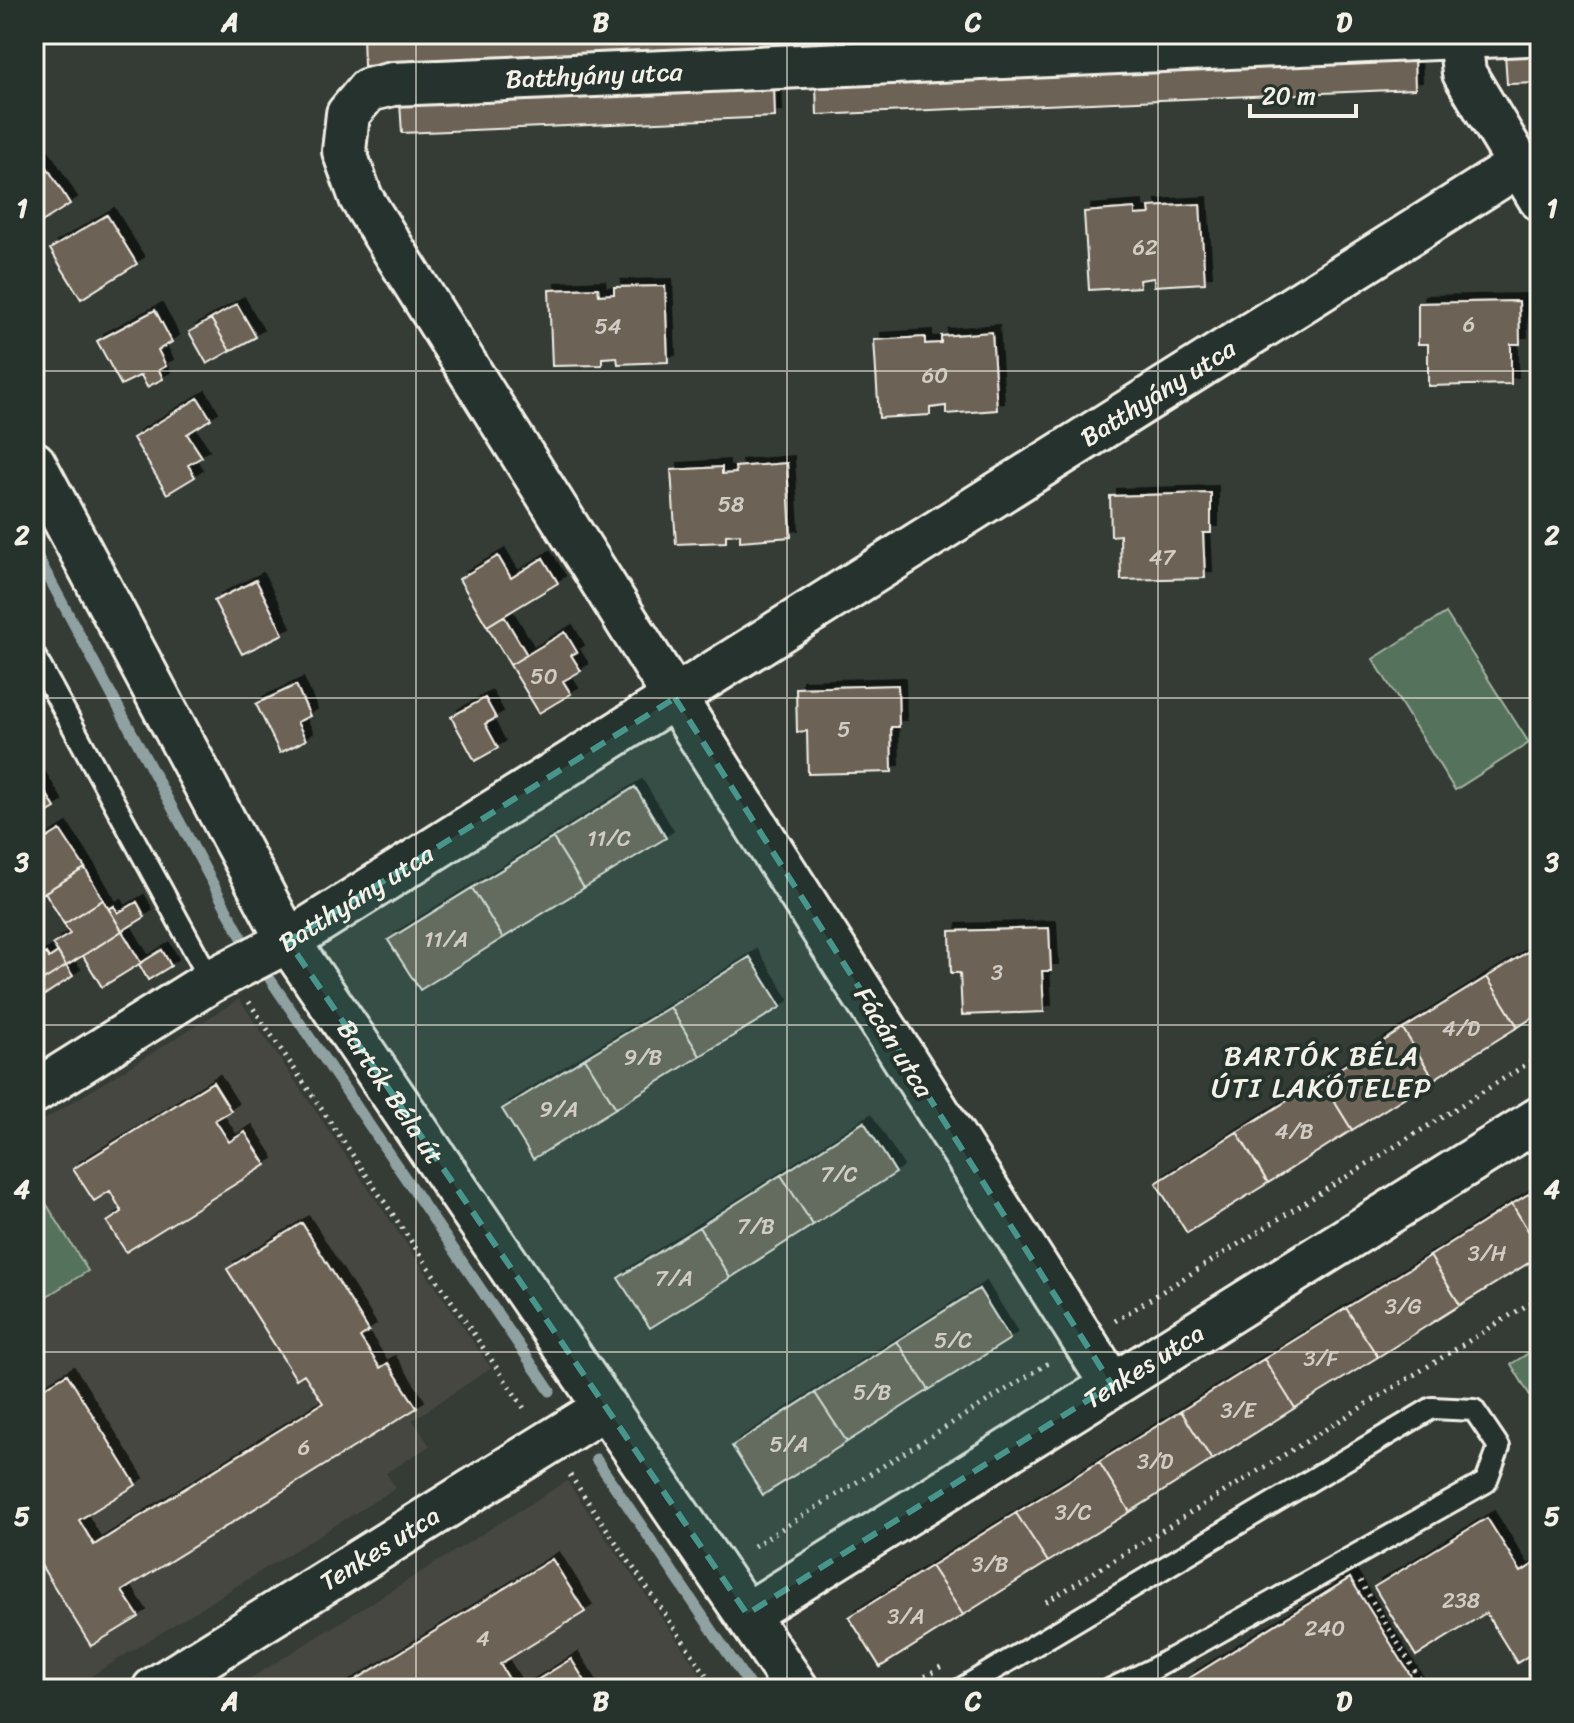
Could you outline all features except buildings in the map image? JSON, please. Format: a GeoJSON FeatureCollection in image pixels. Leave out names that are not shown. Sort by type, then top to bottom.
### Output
{"type":"FeatureCollection","features":[{"type":"Feature","properties":{"kind":"street","name":"Batthyány utca"},"geometry":{"type":"LineString","coordinates":[[675,698],[361,198],[344,151],[348,114],[368,90],[393,84],[1527,34]]}},
{"type":"Feature","properties":{"kind":"street"},"geometry":{"type":"LineString","coordinates":[[1460,37],[1464,73],[1530,182]]}},
{"type":"Feature","properties":{"kind":"street","name":"Batthyány utca"},"geometry":{"type":"LineString","coordinates":[[34,1092],[211,981],[288,941],[675,698],[1530,182]]}},
{"type":"Feature","properties":{"kind":"street","name":"Bartók Béla út"},"geometry":{"type":"LineString","coordinates":[[34,463],[288,941],[797,1689]]}},
{"type":"Feature","properties":{"kind":"street","name":"Fácán utca"},"geometry":{"type":"LineString","coordinates":[[675,698],[1112,1385]]}},
{"type":"Feature","properties":{"kind":"street","name":"Tenkes utca"},"geometry":{"type":"LineString","coordinates":[[747,1614],[1540,1118]]}},
{"type":"Feature","properties":{"kind":"street","name":"Tenkes utca"},"geometry":{"type":"LineString","coordinates":[[154,1689],[606,1407]]}},
{"type":"Feature","properties":{"kind":"lane"},"geometry":{"type":"LineString","coordinates":[[34,655],[211,981]]}},
{"type":"Feature","properties":{"kind":"lane"},"geometry":{"type":"LineString","coordinates":[[961,1689],[1432,1408],[1474,1410],[1499,1447],[1486,1482],[1151,1670],[1111,1689]]}},
{"type":"Feature","properties":{"kind":"path"},"geometry":{"type":"LineString","coordinates":[[211,981],[244,995],[716,1689]]}},
{"type":"Feature","properties":{"kind":"path"},"geometry":{"type":"LineString","coordinates":[[754,1546],[1540,1056]]}},
{"type":"Feature","properties":{"kind":"path"},"geometry":{"type":"LineString","coordinates":[[1041,1605],[1540,1297]]}},
{"type":"Feature","properties":{"kind":"path"},"geometry":{"type":"LineString","coordinates":[[1347,1560],[1426,1689]]}},
{"type":"Feature","properties":{"kind":"path"},"geometry":{"type":"LineString","coordinates":[[905,1689],[946,1664]]}},
{"type":"Feature","properties":{"kind":"highlighted area"},"geometry":{"type":"Polygon","coordinates":[[[675,698],[1112,1385],[747,1614],[288,941],[675,698]]]}},
{"type":"Feature","properties":{"kind":"shaded area"},"geometry":{"type":"Polygon","coordinates":[[[239,999],[491,1368],[413,1420],[430,1446],[386,1473],[396,1488],[70,1689],[34,1689],[34,1126],[239,999]]]}},
{"type":"Feature","properties":{"kind":"shaded area"},"geometry":{"type":"Polygon","coordinates":[[[567,1481],[711,1689],[233,1689],[567,1481]]]}},
{"type":"Feature","properties":{"kind":"green space"},"geometry":{"type":"Polygon","coordinates":[[[1446,613],[1529,743],[1455,790],[1373,659],[1446,613]]]}},
{"type":"Feature","properties":{"kind":"green space"},"geometry":{"type":"Polygon","coordinates":[[[34,1184],[88,1271],[34,1304],[34,1184]]]}},
{"type":"Feature","properties":{"kind":"green space"},"geometry":{"type":"Polygon","coordinates":[[[1540,1346],[1540,1412],[1511,1364],[1540,1346]]]}},
{"type":"Feature","properties":{"kind":"waterway"},"geometry":{"type":"LineString","coordinates":[[34,550],[241,936]]}},
{"type":"Feature","properties":{"kind":"waterway"},"geometry":{"type":"LineString","coordinates":[[270,979],[550,1391]]}},
{"type":"Feature","properties":{"kind":"waterway"},"geometry":{"type":"LineString","coordinates":[[596,1459],[752,1689]]}},
{"type":"Feature","properties":{"kind":"district","name":"BARTÓK BÉLA ÚTI LAKÓTELEP"},"geometry":{"type":"Point","coordinates":[1322,1071]}}]}
